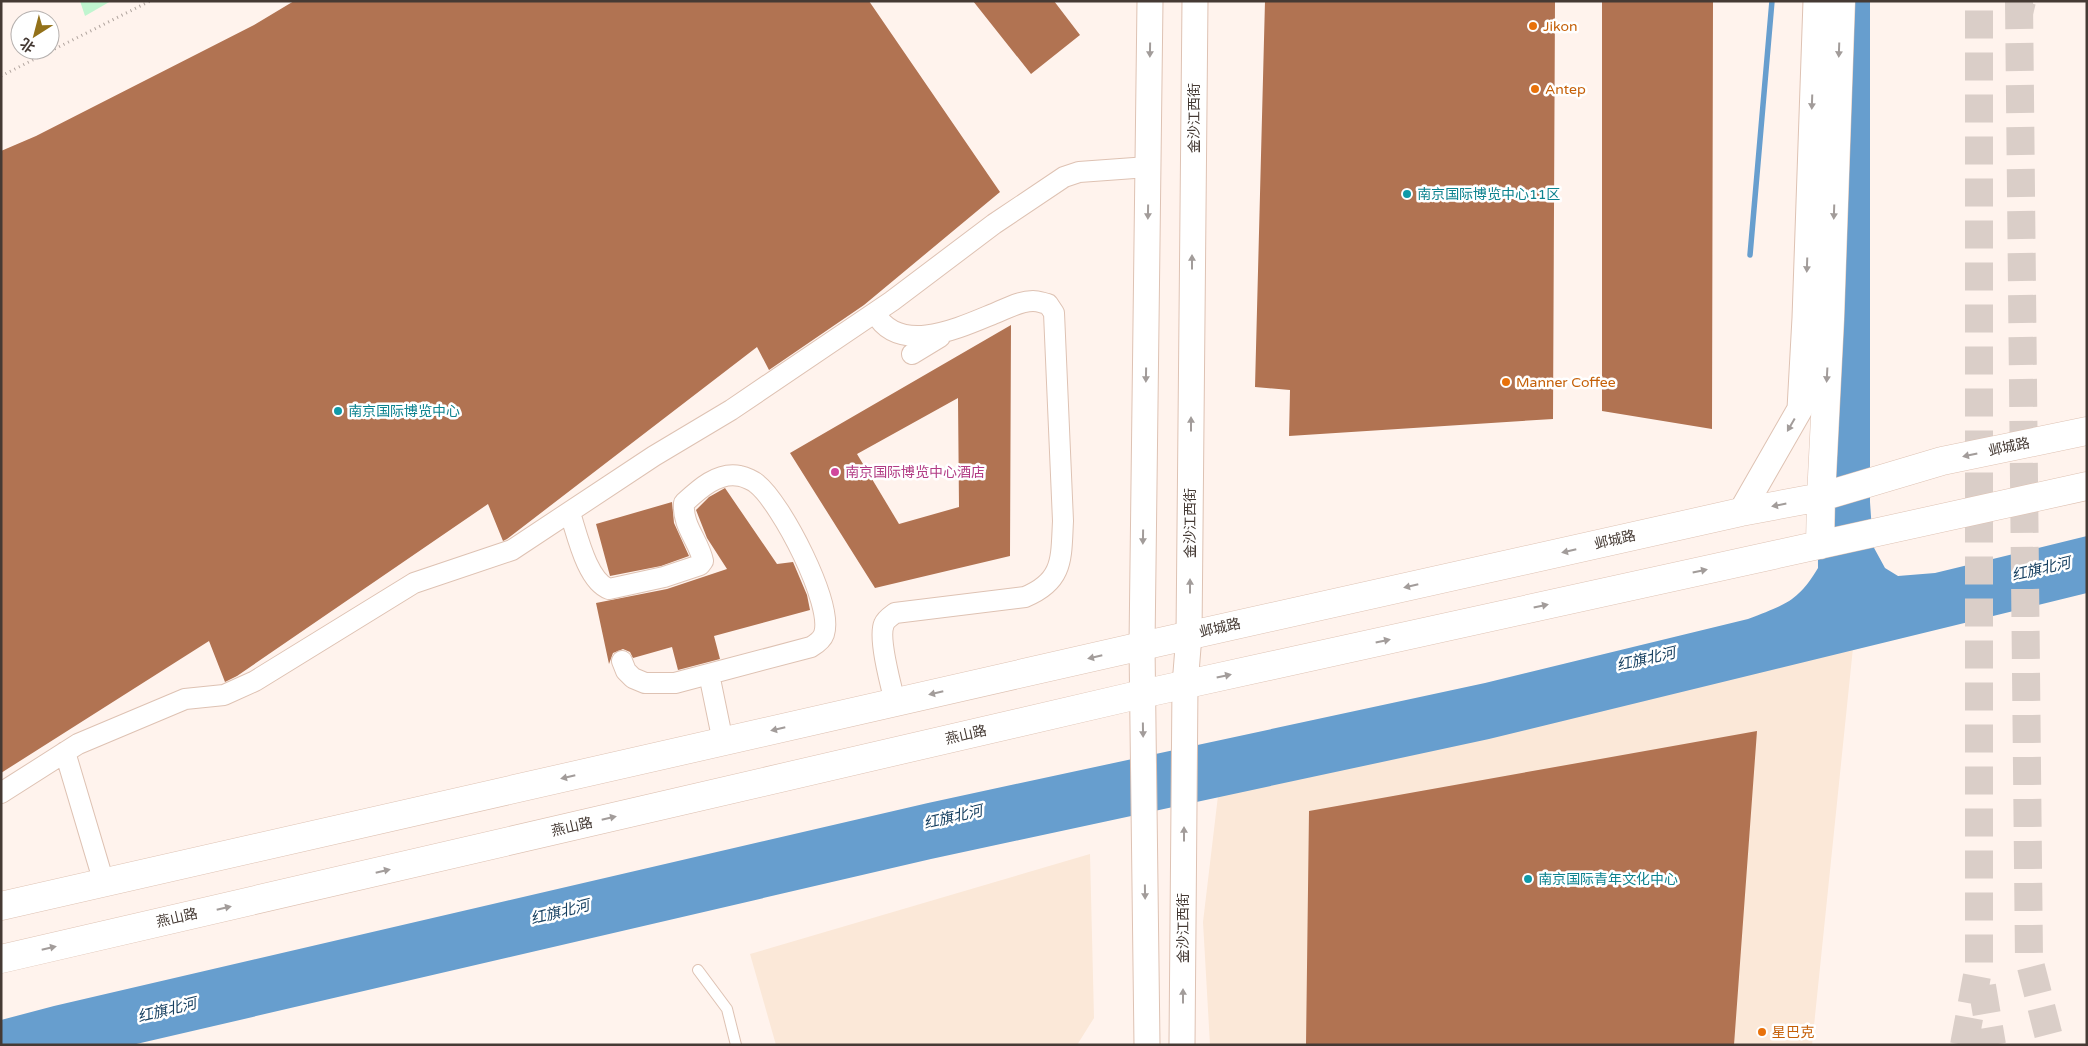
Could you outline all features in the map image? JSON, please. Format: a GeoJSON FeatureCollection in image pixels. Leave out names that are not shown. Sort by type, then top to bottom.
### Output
{"type":"FeatureCollection","features":[{"type":"Feature","properties":{"kind":"main road"},"geometry":{"type":"LineString","coordinates":[[1820,545],[1830,319],[1840,1]]}},
{"type":"Feature","properties":{"kind":"main road","name":"邺城路"},"geometry":{"type":"LineString","coordinates":[[1142,646],[1741,512],[1821,497],[1942,461],[2087,432]]}},
{"type":"Feature","properties":{"kind":"main road"},"geometry":{"type":"LineString","coordinates":[[1142,694],[2087,486]]}},
{"type":"Feature","properties":{"kind":"main road"},"geometry":{"type":"LineString","coordinates":[[1,906],[1142,646]]}},
{"type":"Feature","properties":{"kind":"main road","name":"燕山路"},"geometry":{"type":"LineString","coordinates":[[1,959],[1142,694]]}},
{"type":"Feature","properties":{"kind":"street"},"geometry":{"type":"LineString","coordinates":[[1146,1045],[1142,646],[1150,1]]}},
{"type":"Feature","properties":{"kind":"street","name":"金沙江西街"},"geometry":{"type":"LineString","coordinates":[[1182,1045],[1186,685],[1189,635],[1195,1]]}},
{"type":"Feature","properties":{"kind":"street"},"geometry":{"type":"LineString","coordinates":[[1741,512],[1800,409],[1816,1]]}},
{"type":"Feature","properties":{"kind":"street"},"geometry":{"type":"LineString","coordinates":[[1,793],[78,744],[185,699],[224,695],[255,681],[414,583],[512,550],[654,456],[731,410],[874,313],[994,224],[1064,177],[1078,172],[1148,168]]}},
{"type":"Feature","properties":{"kind":"street"},"geometry":{"type":"LineString","coordinates":[[895,702],[882,637],[883,625],[887,619],[895,613],[1025,596],[1040,591],[1050,583],[1056,570],[1061,551],[1063,521],[1054,313],[1048,304],[1033,300],[1015,304],[951,330],[912,354]]}},
{"type":"Feature","properties":{"kind":"street"},"geometry":{"type":"LineString","coordinates":[[874,313],[884,326],[895,332],[919,337],[951,330]]}},
{"type":"Feature","properties":{"kind":"street"},"geometry":{"type":"LineString","coordinates":[[570,513],[591,572],[598,582],[609,589],[673,574],[700,565],[703,561],[702,555],[690,534],[683,513],[684,503],[700,488],[722,477],[739,475],[757,483],[774,505],[803,552],[821,596],[825,620],[824,633],[821,639],[811,647],[676,683],[645,682],[633,678],[626,671],[622,661]]}},
{"type":"Feature","properties":{"kind":"street"},"geometry":{"type":"LineString","coordinates":[[708,674],[723,742]]}},
{"type":"Feature","properties":{"kind":"street"},"geometry":{"type":"LineString","coordinates":[[65,752],[104,883]]}},
{"type":"Feature","properties":{"kind":"lane"},"geometry":{"type":"LineString","coordinates":[[698,970],[727,1009],[736,1045]]}},
{"type":"Feature","properties":{"kind":"path"},"geometry":{"type":"LineString","coordinates":[[1,76],[150,1]]}},
{"type":"Feature","properties":{"kind":"shaded area"},"geometry":{"type":"Polygon","coordinates":[[[1854,638],[1812,1045],[1210,1045],[1203,922],[1220,779],[1854,638]]]}},
{"type":"Feature","properties":{"kind":"shaded area"},"geometry":{"type":"Polygon","coordinates":[[[1090,854],[1094,1018],[1077,1045],[776,1045],[750,954],[1090,854]]]}},
{"type":"Feature","properties":{"kind":"green space"},"geometry":{"type":"Polygon","coordinates":[[[80,1],[111,1],[85,16],[80,1]]]}},
{"type":"Feature","properties":{"kind":"water","name":"红旗北河"},"geometry":{"type":"Polygon","coordinates":[[[1815,1],[1870,1],[1870,502],[1873,546],[1885,568],[1898,576],[1935,573],[2087,536],[2087,593],[1489,739],[931,859],[132,1045],[1,1045],[1,1020],[54,1006],[928,803],[1485,683],[1748,619],[1781,606],[1804,588],[1818,568],[1815,1]]]}},
{"type":"Feature","properties":{"kind":"building","name":"南京国际博览中心"},"geometry":{"type":"Polygon","coordinates":[[[294,1],[869,1],[1000,192],[864,305],[769,370],[757,347],[507,539],[503,541],[488,504],[237,676],[225,682],[209,641],[1,773],[1,151],[36,136],[254,25],[294,1]]]}},
{"type":"Feature","properties":{"kind":"building"},"geometry":{"type":"Polygon","coordinates":[[[973,1],[1054,1],[1080,35],[1031,74],[973,1]]]}},
{"type":"Feature","properties":{"kind":"building","name":"南京国际博览中心11区"},"geometry":{"type":"Polygon","coordinates":[[[1265,1],[1555,1],[1553,419],[1289,436],[1290,390],[1255,387],[1265,1]]]}},
{"type":"Feature","properties":{"kind":"building"},"geometry":{"type":"Polygon","coordinates":[[[1602,1],[1713,1],[1712,429],[1602,411],[1602,1]]]}},
{"type":"Feature","properties":{"kind":"building","name":"南京国际博览中心酒店"},"geometry":{"type":"Polygon","coordinates":[[[1011,325],[1010,556],[875,588],[790,453],[1011,325]],[[958,398],[857,454],[899,524],[959,507],[958,398]]]}},
{"type":"Feature","properties":{"kind":"building"},"geometry":{"type":"Polygon","coordinates":[[[725,488],[777,564],[793,562],[807,595],[810,610],[714,636],[720,659],[678,670],[672,647],[633,658],[630,652],[623,649],[613,653],[609,664],[596,603],[667,589],[727,569],[707,538],[696,510],[709,497],[725,488]]]}},
{"type":"Feature","properties":{"kind":"building"},"geometry":{"type":"Polygon","coordinates":[[[672,502],[674,523],[689,556],[661,566],[610,576],[596,524],[672,502]]]}},
{"type":"Feature","properties":{"kind":"building","name":"南京国际青年文化中心"},"geometry":{"type":"Polygon","coordinates":[[[1757,731],[1734,1045],[1306,1045],[1309,811],[1757,731]]]}},
{"type":"Feature","properties":{"kind":"waterway"},"geometry":{"type":"LineString","coordinates":[[1750,255],[1772,1]]}},
{"type":"Feature","properties":{"kind":"tunnel"},"geometry":{"type":"LineString","coordinates":[[1964,1045],[1979,965],[1979,1]]}},
{"type":"Feature","properties":{"kind":"tunnel"},"geometry":{"type":"LineString","coordinates":[[2019,1],[2029,959],[2051,1045]]}},
{"type":"Feature","properties":{"kind":"tunnel"},"geometry":{"type":"LineString","coordinates":[[2019,13],[2022,1]]}},
{"type":"Feature","properties":{"kind":"tunnel"},"geometry":{"type":"LineString","coordinates":[[1982,986],[1992,1045]]}},
{"type":"Feature","properties":{"kind":"place","name":"Jikon"},"geometry":{"type":"Point","coordinates":[1533,26]}},
{"type":"Feature","properties":{"kind":"place","name":"Antep"},"geometry":{"type":"Point","coordinates":[1535,89]}},
{"type":"Feature","properties":{"kind":"place","name":"南京国际博览中心11区"},"geometry":{"type":"Point","coordinates":[1407,194]}},
{"type":"Feature","properties":{"kind":"place","name":"Manner Coffee"},"geometry":{"type":"Point","coordinates":[1506,382]}},
{"type":"Feature","properties":{"kind":"place","name":"南京国际博览中心"},"geometry":{"type":"Point","coordinates":[338,411]}},
{"type":"Feature","properties":{"kind":"place","name":"南京国际博览中心酒店"},"geometry":{"type":"Point","coordinates":[835,472]}},
{"type":"Feature","properties":{"kind":"place","name":"南京国际青年文化中心"},"geometry":{"type":"Point","coordinates":[1528,879]}},
{"type":"Feature","properties":{"kind":"place","name":"星巴克"},"geometry":{"type":"Point","coordinates":[1762,1032]}}]}
